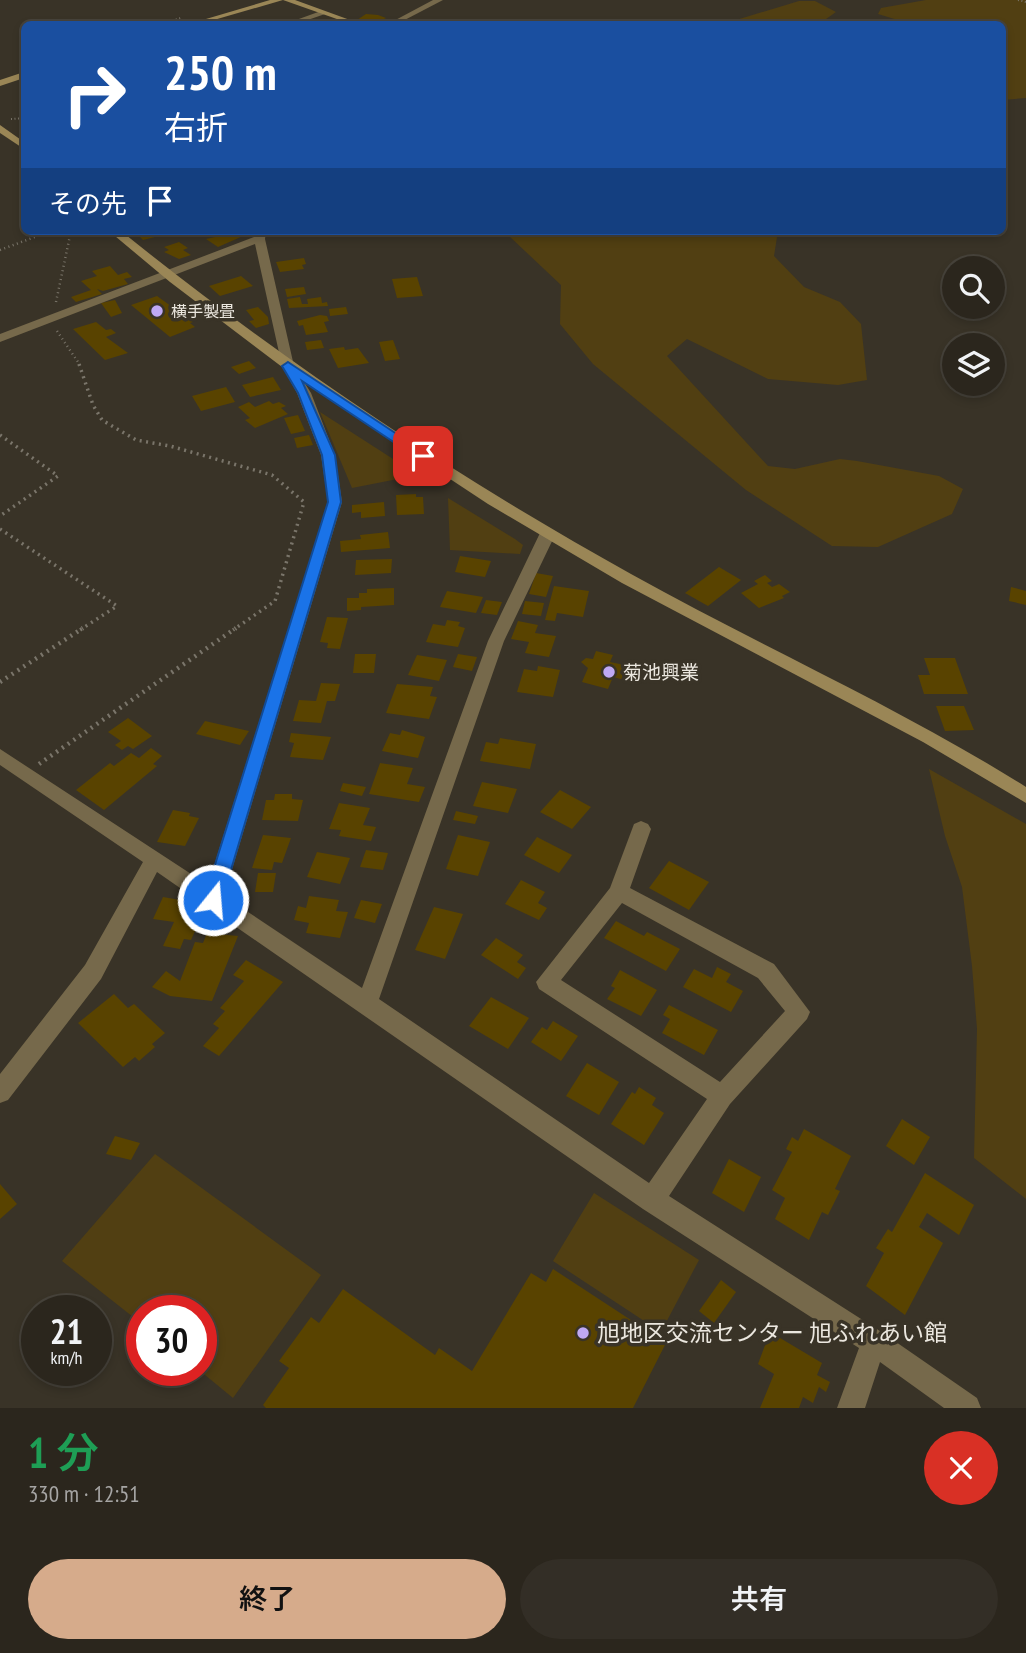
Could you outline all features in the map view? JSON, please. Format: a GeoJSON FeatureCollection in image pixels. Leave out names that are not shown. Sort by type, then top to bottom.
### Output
{"type":"FeatureCollection","features":[{"type":"Feature","properties":{"kind":"street"},"geometry":{"type":"LineString","coordinates":[[204,21],[279,0]]}},
{"type":"Feature","properties":{"kind":"street"},"geometry":{"type":"LineString","coordinates":[[287,0],[348,21]]}},
{"type":"Feature","properties":{"kind":"street"},"geometry":{"type":"LineString","coordinates":[[398,21],[439,0]]}},
{"type":"Feature","properties":{"kind":"street"},"geometry":{"type":"LineString","coordinates":[[299,21],[324,13]]}},
{"type":"Feature","properties":{"kind":"street"},"geometry":{"type":"LineString","coordinates":[[0,83],[21,76]]}},
{"type":"Feature","properties":{"kind":"street"},"geometry":{"type":"LineString","coordinates":[[0,128],[21,144]]}},
{"type":"Feature","properties":{"kind":"street"},"geometry":{"type":"LineString","coordinates":[[119,235],[288,366],[446,471],[629,580],[988,771],[1026,796]]}},
{"type":"Feature","properties":{"kind":"street"},"geometry":{"type":"LineString","coordinates":[[0,338],[260,235],[288,366],[304,393],[328,455],[335,502],[213,900]]}},
{"type":"Feature","properties":{"kind":"street"},"geometry":{"type":"LineString","coordinates":[[367,1003],[496,641],[548,533]]}},
{"type":"Feature","properties":{"kind":"street"},"geometry":{"type":"LineString","coordinates":[[0,756],[367,1003],[652,1200],[874,1342],[967,1408]]}},
{"type":"Feature","properties":{"kind":"street"},"geometry":{"type":"LineString","coordinates":[[641,829],[619,892],[547,982],[722,1096]]}},
{"type":"Feature","properties":{"kind":"street"},"geometry":{"type":"LineString","coordinates":[[0,1092],[93,972],[154,860]]}},
{"type":"Feature","properties":{"kind":"street"},"geometry":{"type":"LineString","coordinates":[[619,892],[766,971],[799,1012],[722,1096],[652,1200]]}},
{"type":"Feature","properties":{"kind":"street"},"geometry":{"type":"LineString","coordinates":[[851,1408],[874,1342]]}},
{"type":"Feature","properties":{"kind":"path"},"geometry":{"type":"LineString","coordinates":[[1018,0],[1026,2]]}},
{"type":"Feature","properties":{"kind":"path"},"geometry":{"type":"LineString","coordinates":[[0,250],[40,235]]}},
{"type":"Feature","properties":{"kind":"path"},"geometry":{"type":"LineString","coordinates":[[24,774],[275,601],[304,502],[272,475],[170,446],[136,440],[102,420],[93,405],[81,367],[58,333],[52,317],[70,235]]}},
{"type":"Feature","properties":{"kind":"path"},"geometry":{"type":"LineString","coordinates":[[0,435],[58,476],[0,516]]}},
{"type":"Feature","properties":{"kind":"path"},"geometry":{"type":"LineString","coordinates":[[0,529],[117,606],[0,682]]}},
{"type":"Feature","properties":{"kind":"shaded area"},"geometry":{"type":"Polygon","coordinates":[[[926,0],[1026,0],[1026,98],[1006,100],[1006,21],[901,21],[878,14],[881,8],[926,0]]]}},
{"type":"Feature","properties":{"kind":"shaded area"},"geometry":{"type":"Polygon","coordinates":[[[799,1],[815,1],[836,12],[823,21],[733,21],[799,1]]]}},
{"type":"Feature","properties":{"kind":"shaded area"},"geometry":{"type":"Polygon","coordinates":[[[508,235],[777,235],[774,256],[804,287],[840,302],[861,324],[867,380],[838,385],[768,379],[687,339],[667,356],[768,466],[795,469],[840,459],[939,476],[963,489],[952,514],[878,547],[832,546],[746,490],[593,364],[560,324],[561,285],[508,235]]]}},
{"type":"Feature","properties":{"kind":"shaded area"},"geometry":{"type":"Polygon","coordinates":[[[320,412],[418,475],[352,488],[320,412]]]}},
{"type":"Feature","properties":{"kind":"shaded area"},"geometry":{"type":"Polygon","coordinates":[[[448,498],[523,545],[520,554],[450,550],[448,498]]]}},
{"type":"Feature","properties":{"kind":"shaded area"},"geometry":{"type":"Polygon","coordinates":[[[929,769],[1026,824],[1026,1199],[974,1158],[977,1029],[972,966],[962,887],[945,836],[929,769]]]}},
{"type":"Feature","properties":{"kind":"shaded area"},"geometry":{"type":"Polygon","coordinates":[[[155,1154],[321,1275],[233,1398],[217,1385],[217,1295],[126,1295],[126,1311],[112,1300],[112,1295],[105,1295],[62,1261],[155,1154]]]}},
{"type":"Feature","properties":{"kind":"shaded area"},"geometry":{"type":"Polygon","coordinates":[[[594,1193],[699,1260],[661,1332],[553,1261],[594,1193]]]}},
{"type":"Feature","properties":{"kind":"building"},"geometry":{"type":"Polygon","coordinates":[[[366,14],[386,18],[380,21],[357,20],[366,14]]]}},
{"type":"Feature","properties":{"kind":"building"},"geometry":{"type":"Polygon","coordinates":[[[138,235],[163,235],[143,240],[138,235]]]}},
{"type":"Feature","properties":{"kind":"building"},"geometry":{"type":"Polygon","coordinates":[[[224,235],[243,236],[218,247],[206,239],[224,235]]]}},
{"type":"Feature","properties":{"kind":"building"},"geometry":{"type":"Polygon","coordinates":[[[179,242],[188,248],[183,250],[191,255],[179,259],[164,252],[169,250],[164,247],[179,242]]]}},
{"type":"Feature","properties":{"kind":"building"},"geometry":{"type":"Polygon","coordinates":[[[304,258],[304,269],[280,272],[276,262],[304,258]]]}},
{"type":"Feature","properties":{"kind":"building"},"geometry":{"type":"Polygon","coordinates":[[[110,266],[118,275],[127,272],[132,277],[124,279],[128,284],[103,291],[97,289],[102,294],[76,302],[71,297],[91,290],[81,281],[97,276],[92,271],[110,266]]]}},
{"type":"Feature","properties":{"kind":"building"},"geometry":{"type":"Polygon","coordinates":[[[241,276],[253,286],[220,296],[209,286],[241,276]]]}},
{"type":"Feature","properties":{"kind":"building"},"geometry":{"type":"Polygon","coordinates":[[[417,277],[423,296],[397,298],[392,279],[417,277]]]}},
{"type":"Feature","properties":{"kind":"building"},"geometry":{"type":"Polygon","coordinates":[[[304,287],[306,294],[287,297],[285,289],[304,287]]]}},
{"type":"Feature","properties":{"kind":"building","name":"横手製畳"},"geometry":{"type":"Polygon","coordinates":[[[157,296],[193,322],[190,323],[195,327],[170,337],[131,305],[157,296]]]}},
{"type":"Feature","properties":{"kind":"building"},"geometry":{"type":"Polygon","coordinates":[[[300,297],[302,304],[308,304],[307,299],[321,297],[322,303],[327,302],[328,306],[289,308],[287,299],[300,297]]]}},
{"type":"Feature","properties":{"kind":"building"},"geometry":{"type":"Polygon","coordinates":[[[115,300],[122,313],[111,317],[101,303],[115,300]]]}},
{"type":"Feature","properties":{"kind":"building"},"geometry":{"type":"Polygon","coordinates":[[[258,307],[268,317],[269,324],[256,328],[249,321],[254,320],[246,310],[258,307]]]}},
{"type":"Feature","properties":{"kind":"building"},"geometry":{"type":"Polygon","coordinates":[[[346,307],[348,314],[330,316],[329,309],[346,307]]]}},
{"type":"Feature","properties":{"kind":"building"},"geometry":{"type":"Polygon","coordinates":[[[320,315],[327,316],[329,321],[324,322],[328,332],[306,335],[303,325],[299,326],[297,321],[320,315]]]}},
{"type":"Feature","properties":{"kind":"building"},"geometry":{"type":"Polygon","coordinates":[[[96,322],[106,330],[111,329],[116,333],[106,337],[128,353],[105,360],[73,329],[96,322]]]}},
{"type":"Feature","properties":{"kind":"building"},"geometry":{"type":"Polygon","coordinates":[[[321,340],[324,348],[307,350],[305,342],[321,340]]]}},
{"type":"Feature","properties":{"kind":"building"},"geometry":{"type":"Polygon","coordinates":[[[393,340],[400,359],[385,361],[379,342],[393,340]]]}},
{"type":"Feature","properties":{"kind":"building"},"geometry":{"type":"Polygon","coordinates":[[[344,347],[345,350],[358,348],[369,363],[338,368],[329,349],[344,347]]]}},
{"type":"Feature","properties":{"kind":"building"},"geometry":{"type":"Polygon","coordinates":[[[249,361],[256,368],[239,374],[231,367],[249,361]]]}},
{"type":"Feature","properties":{"kind":"building"},"geometry":{"type":"Polygon","coordinates":[[[273,377],[281,390],[250,397],[242,385],[273,377]]]}},
{"type":"Feature","properties":{"kind":"building"},"geometry":{"type":"Polygon","coordinates":[[[226,387],[235,402],[201,411],[192,396],[226,387]]]}},
{"type":"Feature","properties":{"kind":"building"},"geometry":{"type":"Polygon","coordinates":[[[269,401],[286,406],[281,408],[288,414],[255,428],[245,420],[250,418],[238,407],[249,402],[255,407],[269,401]]]}},
{"type":"Feature","properties":{"kind":"building"},"geometry":{"type":"Polygon","coordinates":[[[298,415],[305,431],[291,434],[284,418],[298,415]]]}},
{"type":"Feature","properties":{"kind":"building"},"geometry":{"type":"Polygon","coordinates":[[[309,435],[313,445],[297,448],[294,438],[309,435]]]}},
{"type":"Feature","properties":{"kind":"building"},"geometry":{"type":"Polygon","coordinates":[[[416,494],[416,497],[423,497],[424,514],[397,515],[396,495],[416,494]]]}},
{"type":"Feature","properties":{"kind":"building"},"geometry":{"type":"Polygon","coordinates":[[[384,502],[385,516],[361,518],[361,512],[352,513],[352,505],[384,502]]]}},
{"type":"Feature","properties":{"kind":"building"},"geometry":{"type":"Polygon","coordinates":[[[388,532],[390,548],[341,552],[340,541],[361,539],[360,535],[388,532]]]}},
{"type":"Feature","properties":{"kind":"building"},"geometry":{"type":"Polygon","coordinates":[[[460,556],[491,561],[485,577],[455,572],[460,556]]]}},
{"type":"Feature","properties":{"kind":"building"},"geometry":{"type":"Polygon","coordinates":[[[392,559],[391,573],[355,575],[356,560],[392,559]]]}},
{"type":"Feature","properties":{"kind":"building"},"geometry":{"type":"Polygon","coordinates":[[[719,567],[741,580],[708,606],[685,593],[719,567]]]}},
{"type":"Feature","properties":{"kind":"building"},"geometry":{"type":"Polygon","coordinates":[[[536,573],[553,576],[546,597],[529,594],[536,573]]]}},
{"type":"Feature","properties":{"kind":"building"},"geometry":{"type":"Polygon","coordinates":[[[765,575],[772,581],[767,583],[772,587],[779,584],[790,592],[782,596],[784,598],[759,608],[741,593],[758,584],[754,581],[765,575]]]}},
{"type":"Feature","properties":{"kind":"building"},"geometry":{"type":"Polygon","coordinates":[[[554,586],[589,591],[583,617],[557,613],[555,621],[545,620],[554,586]]]}},
{"type":"Feature","properties":{"kind":"building"},"geometry":{"type":"Polygon","coordinates":[[[1011,587],[1026,591],[1026,605],[1009,601],[1011,587]]]}},
{"type":"Feature","properties":{"kind":"building"},"geometry":{"type":"Polygon","coordinates":[[[394,588],[394,605],[361,607],[361,610],[347,611],[347,598],[359,598],[359,593],[367,593],[367,589],[394,588]]]}},
{"type":"Feature","properties":{"kind":"building"},"geometry":{"type":"Polygon","coordinates":[[[447,591],[483,597],[476,613],[440,607],[447,591]]]}},
{"type":"Feature","properties":{"kind":"building"},"geometry":{"type":"Polygon","coordinates":[[[486,600],[502,602],[497,615],[481,613],[486,600]]]}},
{"type":"Feature","properties":{"kind":"building"},"geometry":{"type":"Polygon","coordinates":[[[525,601],[544,603],[541,616],[522,614],[525,601]]]}},
{"type":"Feature","properties":{"kind":"building"},"geometry":{"type":"Polygon","coordinates":[[[327,617],[348,618],[340,649],[327,648],[328,643],[320,642],[327,617]]]}},
{"type":"Feature","properties":{"kind":"building"},"geometry":{"type":"Polygon","coordinates":[[[447,620],[460,622],[458,626],[465,628],[458,647],[426,642],[433,624],[445,626],[447,620]]]}},
{"type":"Feature","properties":{"kind":"building"},"geometry":{"type":"Polygon","coordinates":[[[518,621],[538,625],[535,633],[556,636],[549,657],[525,653],[529,642],[511,639],[518,621]]]}},
{"type":"Feature","properties":{"kind":"building","name":"菊池興業"},"geometry":{"type":"Polygon","coordinates":[[[596,651],[613,655],[610,662],[634,667],[628,681],[613,677],[608,689],[582,682],[588,668],[581,662],[586,658],[593,659],[596,651]]]}},
{"type":"Feature","properties":{"kind":"building"},"geometry":{"type":"Polygon","coordinates":[[[355,654],[376,654],[374,673],[353,673],[355,654]]]}},
{"type":"Feature","properties":{"kind":"building"},"geometry":{"type":"Polygon","coordinates":[[[458,654],[477,657],[472,671],[453,667],[458,654]]]}},
{"type":"Feature","properties":{"kind":"building"},"geometry":{"type":"Polygon","coordinates":[[[417,655],[447,660],[439,681],[408,675],[417,655]]]}},
{"type":"Feature","properties":{"kind":"building"},"geometry":{"type":"Polygon","coordinates":[[[924,658],[955,658],[968,694],[924,694],[918,675],[930,675],[924,658]]]}},
{"type":"Feature","properties":{"kind":"building"},"geometry":{"type":"Polygon","coordinates":[[[538,666],[560,670],[553,697],[517,692],[524,669],[537,671],[538,666]]]}},
{"type":"Feature","properties":{"kind":"building"},"geometry":{"type":"Polygon","coordinates":[[[321,683],[340,684],[335,701],[327,701],[321,723],[293,721],[299,700],[316,701],[321,683]]]}},
{"type":"Feature","properties":{"kind":"building"},"geometry":{"type":"Polygon","coordinates":[[[397,684],[433,687],[430,696],[437,697],[429,719],[386,713],[397,684]]]}},
{"type":"Feature","properties":{"kind":"building"},"geometry":{"type":"Polygon","coordinates":[[[936,706],[964,706],[974,730],[945,731],[936,706]]]}},
{"type":"Feature","properties":{"kind":"building"},"geometry":{"type":"Polygon","coordinates":[[[128,718],[152,736],[133,749],[128,746],[122,750],[115,745],[121,741],[108,732],[128,718]]]}},
{"type":"Feature","properties":{"kind":"building"},"geometry":{"type":"Polygon","coordinates":[[[205,721],[249,731],[240,745],[196,734],[205,721]]]}},
{"type":"Feature","properties":{"kind":"building"},"geometry":{"type":"Polygon","coordinates":[[[402,730],[425,737],[418,758],[382,751],[390,733],[400,735],[402,730]]]}},
{"type":"Feature","properties":{"kind":"building"},"geometry":{"type":"Polygon","coordinates":[[[291,733],[331,737],[323,760],[290,757],[294,743],[289,742],[291,733]]]}},
{"type":"Feature","properties":{"kind":"building"},"geometry":{"type":"Polygon","coordinates":[[[500,738],[536,744],[530,769],[480,761],[486,742],[498,744],[500,738]]]}},
{"type":"Feature","properties":{"kind":"building"},"geometry":{"type":"Polygon","coordinates":[[[151,748],[162,756],[153,764],[157,766],[104,810],[76,790],[110,763],[114,766],[131,753],[139,758],[151,748]]]}},
{"type":"Feature","properties":{"kind":"building"},"geometry":{"type":"Polygon","coordinates":[[[380,763],[413,768],[407,784],[425,787],[419,802],[369,794],[380,763]]]}},
{"type":"Feature","properties":{"kind":"building"},"geometry":{"type":"Polygon","coordinates":[[[482,782],[517,789],[508,813],[473,806],[482,782]]]}},
{"type":"Feature","properties":{"kind":"building"},"geometry":{"type":"Polygon","coordinates":[[[343,783],[366,787],[362,796],[340,791],[343,783]]]}},
{"type":"Feature","properties":{"kind":"building"},"geometry":{"type":"Polygon","coordinates":[[[560,790],[591,807],[572,829],[540,812],[560,790]]]}},
{"type":"Feature","properties":{"kind":"building"},"geometry":{"type":"Polygon","coordinates":[[[275,794],[292,794],[292,799],[303,800],[298,821],[262,820],[266,800],[274,800],[275,794]]]}},
{"type":"Feature","properties":{"kind":"building"},"geometry":{"type":"Polygon","coordinates":[[[339,803],[370,808],[363,825],[376,827],[371,841],[339,836],[341,830],[329,829],[339,803]]]}},
{"type":"Feature","properties":{"kind":"building"},"geometry":{"type":"Polygon","coordinates":[[[173,810],[190,813],[189,816],[199,818],[185,846],[157,842],[173,810]]]}},
{"type":"Feature","properties":{"kind":"building"},"geometry":{"type":"Polygon","coordinates":[[[456,811],[478,816],[475,824],[453,820],[456,811]]]}},
{"type":"Feature","properties":{"kind":"building"},"geometry":{"type":"Polygon","coordinates":[[[263,835],[291,838],[282,863],[274,862],[272,870],[252,868],[263,835]]]}},
{"type":"Feature","properties":{"kind":"building"},"geometry":{"type":"Polygon","coordinates":[[[458,835],[490,842],[478,876],[446,869],[458,835]]]}},
{"type":"Feature","properties":{"kind":"building"},"geometry":{"type":"Polygon","coordinates":[[[537,837],[572,855],[559,873],[524,855],[537,837]]]}},
{"type":"Feature","properties":{"kind":"building"},"geometry":{"type":"Polygon","coordinates":[[[366,850],[388,853],[383,870],[360,867],[366,850]]]}},
{"type":"Feature","properties":{"kind":"building"},"geometry":{"type":"Polygon","coordinates":[[[317,852],[350,858],[340,884],[307,877],[317,852]]]}},
{"type":"Feature","properties":{"kind":"building"},"geometry":{"type":"Polygon","coordinates":[[[669,861],[709,882],[689,910],[649,888],[669,861]]]}},
{"type":"Feature","properties":{"kind":"building"},"geometry":{"type":"Polygon","coordinates":[[[258,873],[276,873],[273,892],[255,892],[258,873]]]}},
{"type":"Feature","properties":{"kind":"building"},"geometry":{"type":"Polygon","coordinates":[[[521,880],[545,892],[538,903],[547,908],[539,920],[505,904],[521,880]]]}},
{"type":"Feature","properties":{"kind":"building"},"geometry":{"type":"Polygon","coordinates":[[[309,896],[339,900],[336,911],[348,912],[340,938],[306,933],[309,923],[294,920],[298,906],[306,908],[309,896]]]}},
{"type":"Feature","properties":{"kind":"building"},"geometry":{"type":"Polygon","coordinates":[[[163,897],[186,901],[180,914],[201,918],[191,940],[184,939],[180,949],[163,946],[174,922],[153,919],[163,897]]]}},
{"type":"Feature","properties":{"kind":"building"},"geometry":{"type":"Polygon","coordinates":[[[361,900],[382,904],[375,923],[354,918],[361,900]]]}},
{"type":"Feature","properties":{"kind":"building"},"geometry":{"type":"Polygon","coordinates":[[[434,907],[463,914],[445,959],[415,950],[434,907]]]}},
{"type":"Feature","properties":{"kind":"building"},"geometry":{"type":"Polygon","coordinates":[[[616,921],[644,936],[647,932],[680,949],[666,971],[604,938],[616,921]]]}},
{"type":"Feature","properties":{"kind":"building"},"geometry":{"type":"Polygon","coordinates":[[[207,933],[238,936],[212,1001],[170,996],[152,987],[166,971],[180,981],[195,942],[203,943],[207,933]]]}},
{"type":"Feature","properties":{"kind":"building"},"geometry":{"type":"Polygon","coordinates":[[[496,938],[523,955],[517,962],[526,968],[518,979],[481,955],[496,938]]]}},
{"type":"Feature","properties":{"kind":"building"},"geometry":{"type":"Polygon","coordinates":[[[246,960],[283,982],[219,1056],[203,1046],[219,1028],[213,1024],[225,1011],[220,1008],[244,981],[233,975],[246,960]]]}},
{"type":"Feature","properties":{"kind":"building"},"geometry":{"type":"Polygon","coordinates":[[[717,967],[731,974],[726,982],[743,991],[731,1012],[683,987],[694,969],[712,978],[717,967]]]}},
{"type":"Feature","properties":{"kind":"building"},"geometry":{"type":"Polygon","coordinates":[[[620,970],[657,990],[641,1016],[607,999],[615,988],[611,986],[620,970]]]}},
{"type":"Feature","properties":{"kind":"building"},"geometry":{"type":"Polygon","coordinates":[[[114,994],[128,1008],[134,1004],[165,1033],[152,1044],[155,1047],[139,1061],[135,1057],[123,1067],[78,1023],[114,994]]]}},
{"type":"Feature","properties":{"kind":"building"},"geometry":{"type":"Polygon","coordinates":[[[491,997],[529,1018],[508,1049],[469,1026],[491,997]]]}},
{"type":"Feature","properties":{"kind":"building"},"geometry":{"type":"Polygon","coordinates":[[[669,1005],[718,1030],[704,1055],[662,1033],[670,1019],[663,1015],[669,1005]]]}},
{"type":"Feature","properties":{"kind":"building"},"geometry":{"type":"Polygon","coordinates":[[[553,1021],[578,1036],[561,1061],[531,1042],[542,1027],[547,1030],[553,1021]]]}},
{"type":"Feature","properties":{"kind":"building"},"geometry":{"type":"Polygon","coordinates":[[[587,1063],[619,1082],[599,1115],[566,1096],[587,1063]]]}},
{"type":"Feature","properties":{"kind":"building"},"geometry":{"type":"Polygon","coordinates":[[[639,1087],[656,1098],[652,1105],[664,1113],[644,1145],[611,1124],[632,1092],[635,1094],[639,1087]]]}},
{"type":"Feature","properties":{"kind":"building"},"geometry":{"type":"Polygon","coordinates":[[[902,1119],[930,1137],[914,1165],[886,1146],[902,1119]]]}},
{"type":"Feature","properties":{"kind":"building"},"geometry":{"type":"Polygon","coordinates":[[[804,1129],[851,1156],[835,1189],[840,1191],[828,1215],[822,1212],[809,1240],[775,1219],[785,1198],[772,1190],[792,1152],[786,1149],[792,1137],[798,1141],[804,1129]]]}},
{"type":"Feature","properties":{"kind":"building"},"geometry":{"type":"Polygon","coordinates":[[[115,1136],[140,1143],[131,1160],[106,1154],[115,1136]]]}},
{"type":"Feature","properties":{"kind":"building"},"geometry":{"type":"Polygon","coordinates":[[[729,1159],[761,1177],[744,1212],[712,1193],[729,1159]]]}},
{"type":"Feature","properties":{"kind":"building"},"geometry":{"type":"Polygon","coordinates":[[[925,1173],[974,1205],[959,1235],[927,1213],[919,1227],[943,1243],[905,1315],[866,1286],[884,1253],[876,1248],[888,1229],[892,1232],[925,1173]]]}},
{"type":"Feature","properties":{"kind":"building"},"geometry":{"type":"Polygon","coordinates":[[[0,1184],[17,1204],[0,1219],[0,1184]]]}},
{"type":"Feature","properties":{"kind":"building","name":"旭地区交流センター 旭ふれあい館"},"geometry":{"type":"Polygon","coordinates":[[[553,1269],[666,1343],[633,1408],[266,1408],[263,1405],[289,1368],[279,1361],[311,1317],[319,1323],[343,1289],[435,1355],[439,1348],[472,1371],[531,1273],[546,1282],[553,1269]]]}},
{"type":"Feature","properties":{"kind":"building"},"geometry":{"type":"Polygon","coordinates":[[[721,1280],[736,1292],[714,1323],[699,1311],[721,1280]]]}},
{"type":"Feature","properties":{"kind":"building"},"geometry":{"type":"Polygon","coordinates":[[[770,1332],[822,1363],[817,1375],[830,1382],[826,1392],[819,1387],[813,1403],[803,1397],[799,1408],[760,1408],[774,1374],[758,1364],[770,1332]]]}},
{"type":"Feature","properties":{"kind":"place","name":"横手製畳"},"geometry":{"type":"Point","coordinates":[157,311]}},
{"type":"Feature","properties":{"kind":"place","name":"菊池興業"},"geometry":{"type":"Point","coordinates":[609,672]}},
{"type":"Feature","properties":{"kind":"place","name":"旭地区交流センター 旭ふれあい館"},"geometry":{"type":"Point","coordinates":[583,1333]}},
{"type":"Feature","properties":{"kind":"route"},"geometry":{"type":"LineString","coordinates":[[213,900],[335,502],[328,455],[304,393],[288,366],[423,456]]}}]}
